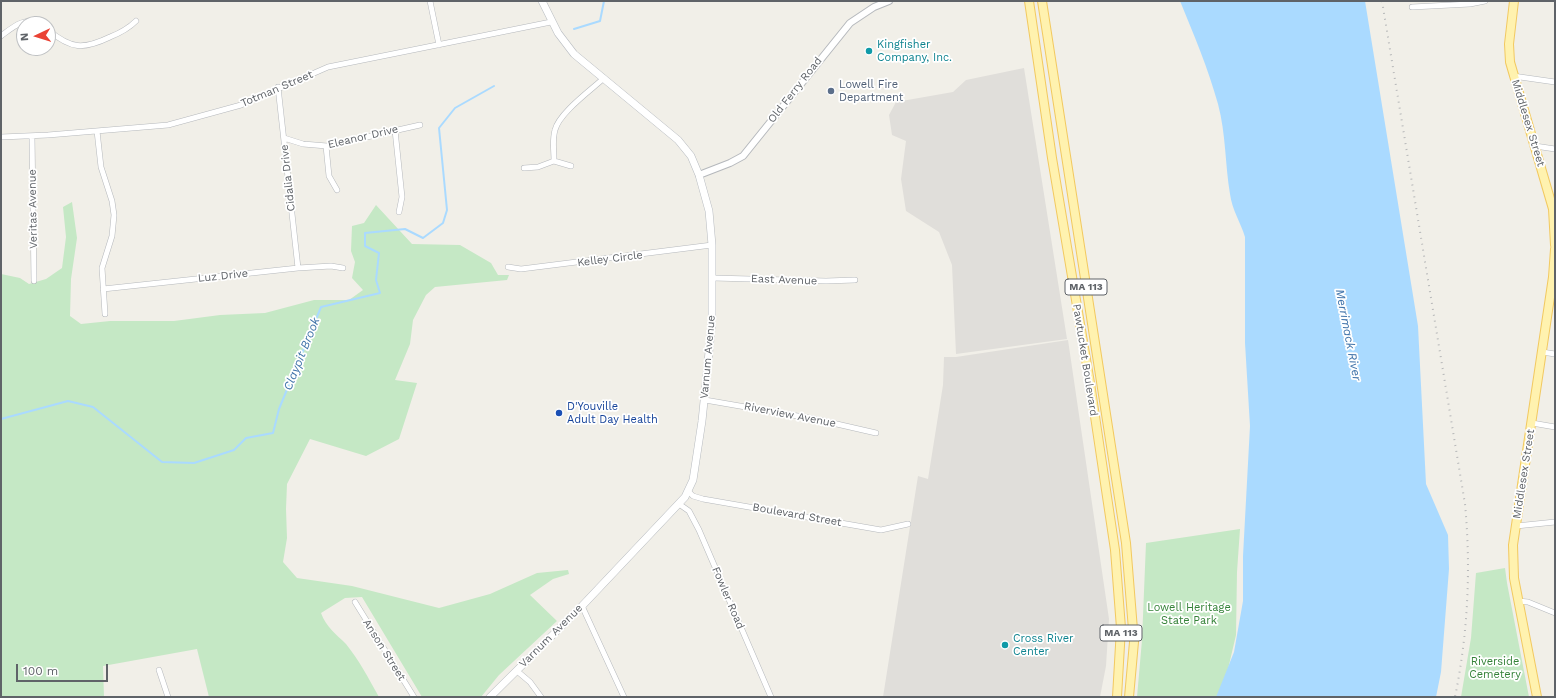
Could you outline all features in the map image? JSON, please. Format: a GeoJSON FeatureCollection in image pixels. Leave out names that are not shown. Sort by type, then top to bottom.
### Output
{"type":"FeatureCollection","features":[{"type":"Feature","properties":{"kind":"main road","name":"Varnum Avenue"},"geometry":{"type":"LineString","coordinates":[[490,697],[582,606],[680,504],[688,491],[695,469],[705,400],[712,322],[713,278],[709,211],[699,175],[691,156],[678,140],[571,51],[551,22],[542,1]]}},
{"type":"Feature","properties":{"kind":"main road","name":"Pawtucket Boulevard"},"geometry":{"type":"LineString","coordinates":[[1029,1],[1052,158],[1091,389],[1115,550],[1121,628],[1117,697]]}},
{"type":"Feature","properties":{"kind":"main road","name":"Pawtucket Boulevard"},"geometry":{"type":"LineString","coordinates":[[1042,1],[1126,543],[1134,642],[1129,697]]}},
{"type":"Feature","properties":{"kind":"main road","name":"Middlesex Street"},"geometry":{"type":"LineString","coordinates":[[1514,1],[1509,44],[1513,76],[1554,213],[1555,245]]}},
{"type":"Feature","properties":{"kind":"main road","name":"Middlesex Street"},"geometry":{"type":"LineString","coordinates":[[1537,697],[1518,601],[1513,560],[1516,526],[1554,277],[1555,249]]}},
{"type":"Feature","properties":{"kind":"street"},"geometry":{"type":"LineString","coordinates":[[430,1],[439,45]]}},
{"type":"Feature","properties":{"kind":"street","name":"Old Ferry Road"},"geometry":{"type":"LineString","coordinates":[[699,175],[744,156],[850,23],[874,7],[889,1]]}},
{"type":"Feature","properties":{"kind":"street"},"geometry":{"type":"LineString","coordinates":[[1412,7],[1470,4],[1485,1]]}},
{"type":"Feature","properties":{"kind":"street"},"geometry":{"type":"LineString","coordinates":[[56,36],[66,43],[76,46],[87,46],[122,32],[136,21]]}},
{"type":"Feature","properties":{"kind":"street","name":"Totman Street"},"geometry":{"type":"LineString","coordinates":[[1,137],[97,131],[161,125],[189,120],[241,105],[278,87],[328,67],[551,22]]}},
{"type":"Feature","properties":{"kind":"street"},"geometry":{"type":"LineString","coordinates":[[1,36],[16,26]]}},
{"type":"Feature","properties":{"kind":"street"},"geometry":{"type":"LineString","coordinates":[[1513,76],[1555,82]]}},
{"type":"Feature","properties":{"kind":"street"},"geometry":{"type":"LineString","coordinates":[[554,161],[553,143],[555,128],[558,123],[562,117],[604,78]]}},
{"type":"Feature","properties":{"kind":"street","name":"Cidalia Drive"},"geometry":{"type":"LineString","coordinates":[[278,87],[298,268]]}},
{"type":"Feature","properties":{"kind":"street","name":"Eleanor Drive"},"geometry":{"type":"LineString","coordinates":[[284,138],[303,144],[326,146],[420,125]]}},
{"type":"Feature","properties":{"kind":"street"},"geometry":{"type":"LineString","coordinates":[[395,130],[402,197],[399,212]]}},
{"type":"Feature","properties":{"kind":"street"},"geometry":{"type":"LineString","coordinates":[[97,131],[101,167],[114,214],[112,236],[103,264],[105,314]]}},
{"type":"Feature","properties":{"kind":"street","name":"Veritas Avenue"},"geometry":{"type":"LineString","coordinates":[[32,136],[34,281]]}},
{"type":"Feature","properties":{"kind":"street"},"geometry":{"type":"LineString","coordinates":[[326,146],[329,176],[337,190]]}},
{"type":"Feature","properties":{"kind":"street"},"geometry":{"type":"LineString","coordinates":[[1535,146],[1555,149]]}},
{"type":"Feature","properties":{"kind":"street"},"geometry":{"type":"LineString","coordinates":[[524,168],[538,167],[554,161],[571,166]]}},
{"type":"Feature","properties":{"kind":"street","name":"Kelley Circle"},"geometry":{"type":"LineString","coordinates":[[508,267],[521,269],[712,245]]}},
{"type":"Feature","properties":{"kind":"street","name":"Luz Drive"},"geometry":{"type":"LineString","coordinates":[[103,289],[298,268],[331,266],[343,268]]}},
{"type":"Feature","properties":{"kind":"street","name":"East Avenue"},"geometry":{"type":"LineString","coordinates":[[713,278],[855,280]]}},
{"type":"Feature","properties":{"kind":"street"},"geometry":{"type":"LineString","coordinates":[[1542,352],[1555,354]]}},
{"type":"Feature","properties":{"kind":"street","name":"Riverview Avenue"},"geometry":{"type":"LineString","coordinates":[[705,400],[815,419],[876,433]]}},
{"type":"Feature","properties":{"kind":"street"},"geometry":{"type":"LineString","coordinates":[[1532,423],[1555,427]]}},
{"type":"Feature","properties":{"kind":"street","name":"Boulevard Street"},"geometry":{"type":"LineString","coordinates":[[688,491],[696,497],[703,499],[881,530],[908,524]]}},
{"type":"Feature","properties":{"kind":"street","name":"Fowler Road"},"geometry":{"type":"LineString","coordinates":[[680,504],[689,511],[696,523],[771,697]]}},
{"type":"Feature","properties":{"kind":"street"},"geometry":{"type":"LineString","coordinates":[[1516,526],[1555,522]]}},
{"type":"Feature","properties":{"kind":"street"},"geometry":{"type":"LineString","coordinates":[[1518,601],[1528,602],[1555,613]]}},
{"type":"Feature","properties":{"kind":"street","name":"Anson Street"},"geometry":{"type":"LineString","coordinates":[[355,602],[414,697]]}},
{"type":"Feature","properties":{"kind":"street"},"geometry":{"type":"LineString","coordinates":[[582,606],[624,697]]}},
{"type":"Feature","properties":{"kind":"street"},"geometry":{"type":"LineString","coordinates":[[159,670],[168,697]]}},
{"type":"Feature","properties":{"kind":"street"},"geometry":{"type":"LineString","coordinates":[[517,671],[530,682],[541,697]]}},
{"type":"Feature","properties":{"kind":"shaded area"},"geometry":{"type":"Polygon","coordinates":[[[1024,68],[1067,339],[956,354],[952,265],[939,232],[906,211],[901,179],[906,141],[892,135],[889,115],[896,102],[953,92],[966,80],[1024,68]]]}},
{"type":"Feature","properties":{"kind":"shaded area"},"geometry":{"type":"Polygon","coordinates":[[[1068,340],[1109,619],[1106,666],[1100,697],[883,697],[918,476],[928,479],[943,385],[944,357],[956,357],[1068,340]]]}},
{"type":"Feature","properties":{"kind":"green space"},"geometry":{"type":"Polygon","coordinates":[[[72,202],[77,238],[71,279],[70,316],[81,324],[110,321],[174,321],[220,315],[265,313],[314,300],[349,300],[363,290],[352,278],[355,262],[351,251],[352,226],[364,223],[376,205],[412,244],[460,245],[491,263],[498,275],[509,275],[507,280],[435,287],[426,295],[413,320],[410,344],[395,380],[417,383],[399,439],[366,456],[310,439],[287,484],[287,538],[283,562],[297,578],[352,586],[439,608],[490,594],[537,573],[568,570],[569,574],[553,579],[530,595],[557,621],[499,675],[481,697],[422,697],[362,597],[345,598],[321,613],[328,626],[346,644],[355,656],[379,697],[209,697],[197,649],[103,666],[104,697],[1,697],[1,274],[20,278],[29,284],[46,279],[62,268],[66,237],[63,207],[72,202]]]}},
{"type":"Feature","properties":{"kind":"green space","name":"Lowell Heritage State Park"},"geometry":{"type":"Polygon","coordinates":[[[1240,529],[1237,572],[1236,635],[1225,682],[1219,697],[1137,697],[1142,640],[1146,543],[1240,529]]]}},
{"type":"Feature","properties":{"kind":"green space","name":"Riverside Cemetery"},"geometry":{"type":"Polygon","coordinates":[[[1505,568],[1529,697],[1461,697],[1471,638],[1476,573],[1505,568]]]}},
{"type":"Feature","properties":{"kind":"water","name":"Merrimack River"},"geometry":{"type":"Polygon","coordinates":[[[1180,1],[1365,1],[1418,326],[1426,484],[1448,535],[1449,569],[1441,672],[1436,697],[1216,697],[1234,652],[1243,601],[1243,556],[1250,426],[1245,343],[1245,237],[1231,200],[1223,126],[1218,104],[1196,39],[1180,1]]]}},
{"type":"Feature","properties":{"kind":"waterway","name":"Claypit Brook"},"geometry":{"type":"LineString","coordinates":[[574,29],[600,21],[604,1]]}},
{"type":"Feature","properties":{"kind":"waterway","name":"Claypit Brook"},"geometry":{"type":"LineString","coordinates":[[1,419],[68,401],[93,407],[162,462],[194,463],[234,450],[246,438],[273,433],[279,409],[321,307],[380,293],[376,280],[379,253],[365,246],[365,233],[405,229],[423,238],[443,223],[447,210],[439,128],[455,108],[494,86]]}},
{"type":"Feature","properties":{"kind":"railway"},"geometry":{"type":"LineString","coordinates":[[1382,1],[1465,504],[1468,553],[1467,601],[1463,649],[1455,697]]}},
{"type":"Feature","properties":{"kind":"place","name":"Kingfisher Company, Inc."},"geometry":{"type":"Point","coordinates":[869,51]}},
{"type":"Feature","properties":{"kind":"place","name":"Lowell Fire Department"},"geometry":{"type":"Point","coordinates":[831,91]}},
{"type":"Feature","properties":{"kind":"place","name":"D'Youville Adult Day Health"},"geometry":{"type":"Point","coordinates":[559,413]}},
{"type":"Feature","properties":{"kind":"place","name":"Cross River Center"},"geometry":{"type":"Point","coordinates":[1005,645]}}]}
